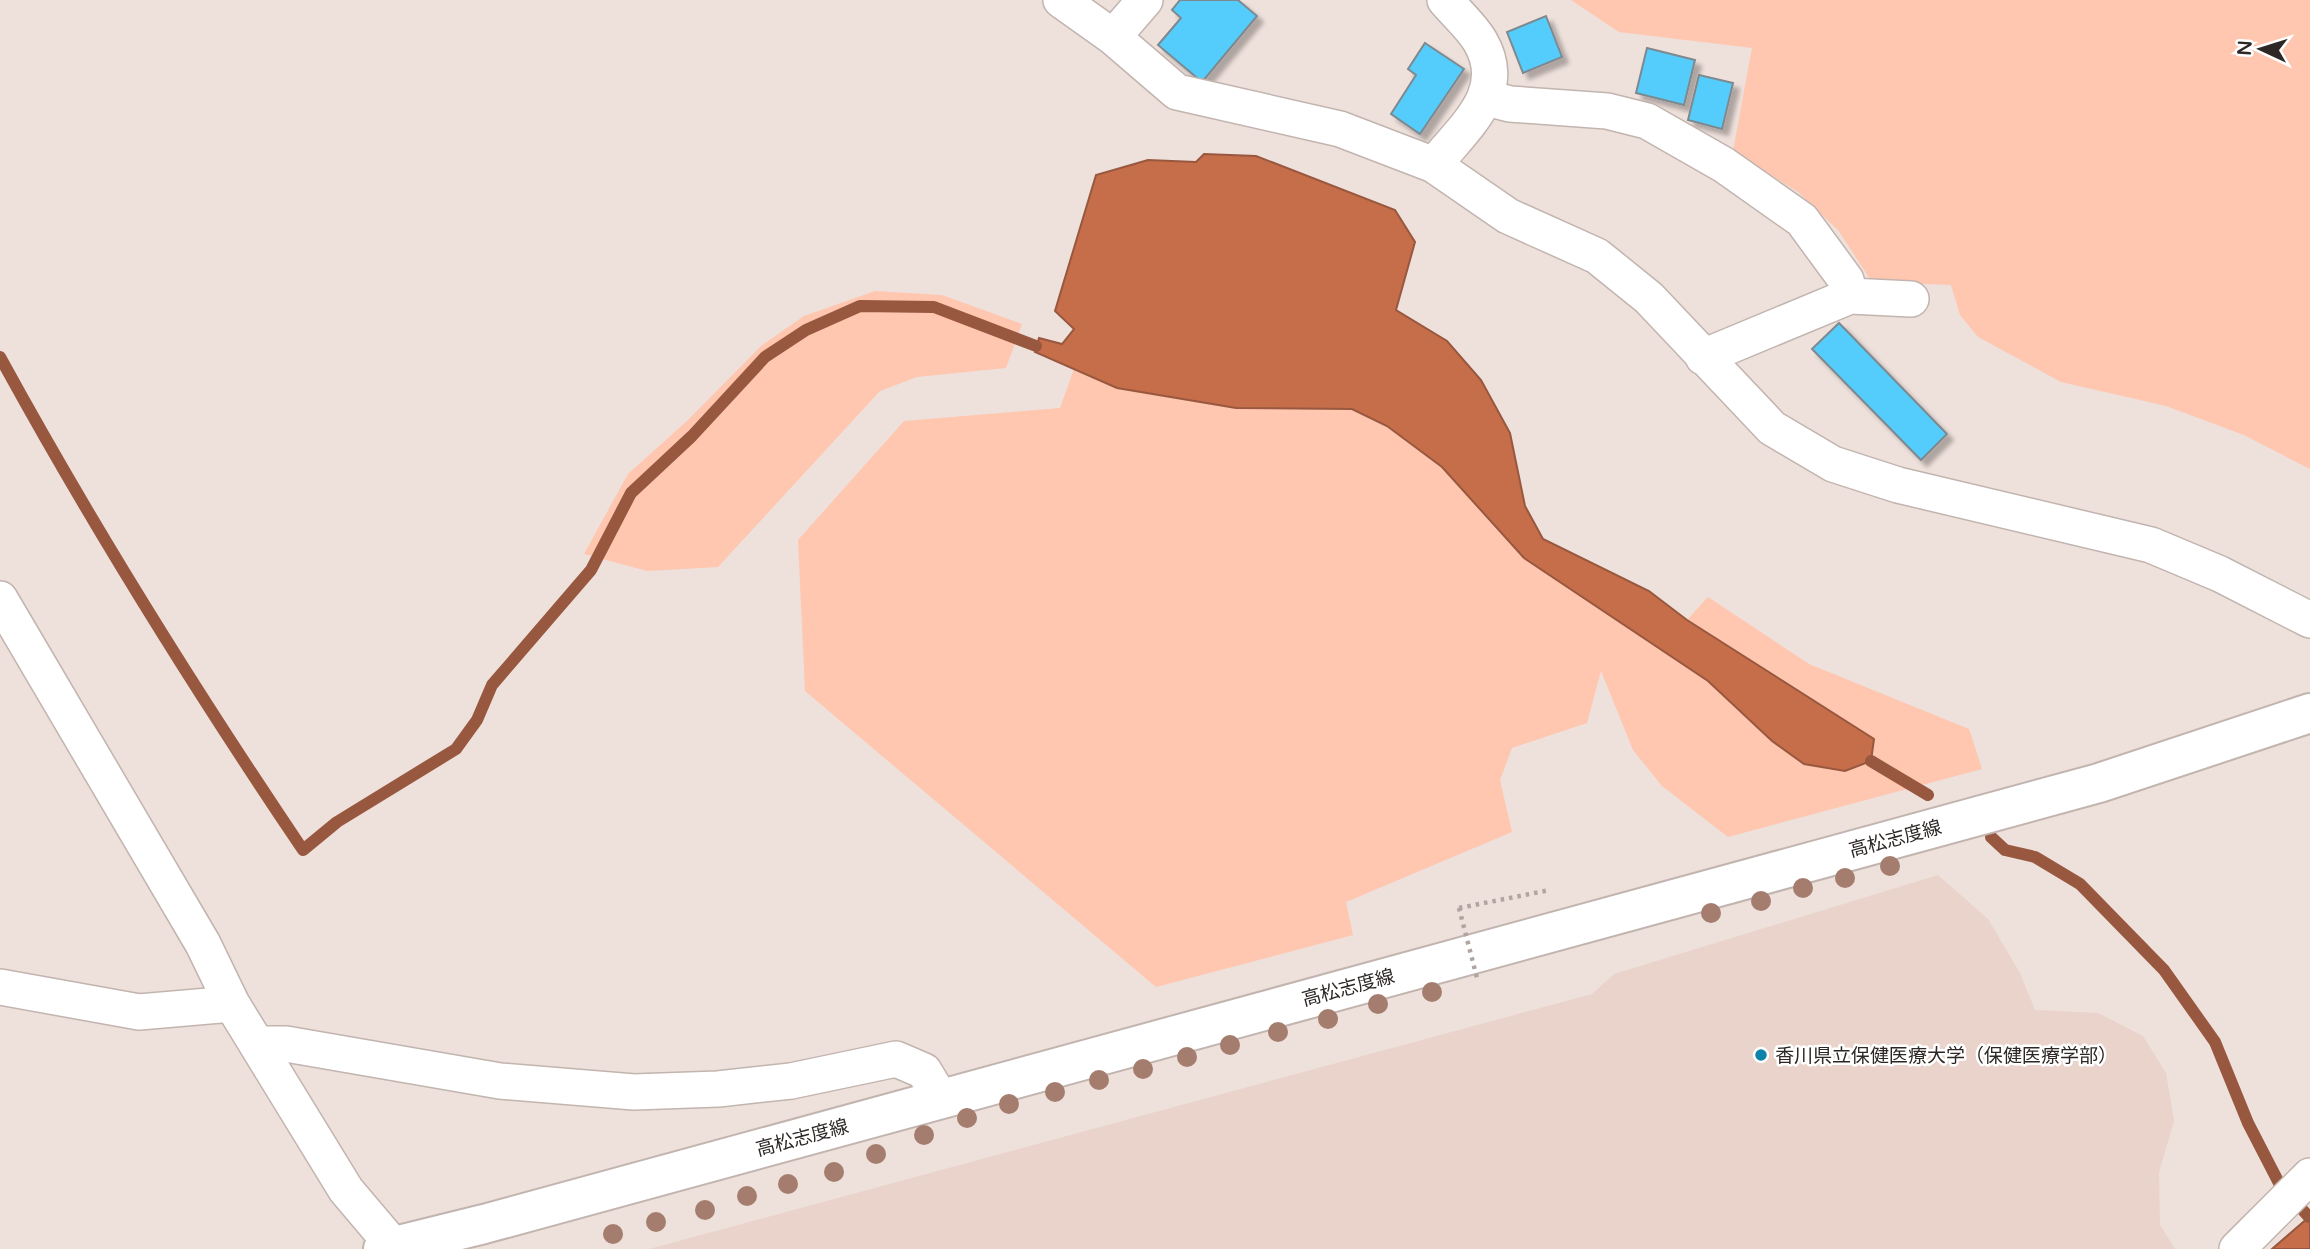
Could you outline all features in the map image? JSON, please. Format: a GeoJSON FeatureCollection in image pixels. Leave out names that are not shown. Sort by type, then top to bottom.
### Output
{"type":"FeatureCollection","features":[{"type":"Feature","properties":{"kind":"main road","name":"高松志度線"},"geometry":{"type":"LineString","coordinates":[[391,1248],[2099,783],[2310,713]]}},
{"type":"Feature","properties":{"kind":"street"},"geometry":{"type":"LineString","coordinates":[[1061,0],[1113,37],[1177,92],[1340,129],[1434,165],[1508,216],[1597,256],[1649,298],[1772,428],[1833,464],[1898,485],[2151,545],[2220,574],[2310,621]]}},
{"type":"Feature","properties":{"kind":"street"},"geometry":{"type":"LineString","coordinates":[[1434,165],[1487,98],[1492,69],[1480,40],[1445,0]]}},
{"type":"Feature","properties":{"kind":"street"},"geometry":{"type":"LineString","coordinates":[[1113,37],[1142,1]]}},
{"type":"Feature","properties":{"kind":"street"},"geometry":{"type":"LineString","coordinates":[[1487,98],[1510,104],[1607,110],[1647,121],[1724,165],[1801,220],[1846,280],[1850,296]]}},
{"type":"Feature","properties":{"kind":"street"},"geometry":{"type":"LineString","coordinates":[[1703,357],[1850,296],[1911,299]]}},
{"type":"Feature","properties":{"kind":"street"},"geometry":{"type":"LineString","coordinates":[[0,599],[203,944],[232,1004],[346,1190],[391,1248]]}},
{"type":"Feature","properties":{"kind":"street"},"geometry":{"type":"LineString","coordinates":[[0,988],[139,1012],[232,1004]]}},
{"type":"Feature","properties":{"kind":"street"},"geometry":{"type":"LineString","coordinates":[[258,1044],[286,1044],[500,1081],[634,1091],[718,1089],[790,1081],[896,1059],[924,1071],[941,1099]]}},
{"type":"Feature","properties":{"kind":"street"},"geometry":{"type":"LineString","coordinates":[[2237,1249],[2310,1176]]}},
{"type":"Feature","properties":{"kind":"path"},"geometry":{"type":"LineString","coordinates":[[1459,908],[1478,982]]}},
{"type":"Feature","properties":{"kind":"shaded area"},"geometry":{"type":"Polygon","coordinates":[[[1571,0],[2310,0],[2310,469],[2244,435],[2166,406],[2061,382],[1978,337],[1960,315],[1951,285],[1872,282],[1838,230],[1798,192],[1733,151],[1752,48],[1619,32],[1571,0]]]}},
{"type":"Feature","properties":{"kind":"shaded area"},"geometry":{"type":"Polygon","coordinates":[[[1204,154],[1256,156],[1395,210],[1415,242],[1396,310],[1447,341],[1481,380],[1510,433],[1525,506],[1543,539],[1649,591],[1687,620],[1874,739],[1871,761],[1845,771],[1804,764],[1772,741],[1708,681],[1524,558],[1442,467],[1387,426],[1352,409],[1236,408],[1117,388],[1035,352],[1039,338],[1062,344],[1074,329],[1055,311],[1096,175],[1148,160],[1196,162],[1204,154]]]}},
{"type":"Feature","properties":{"kind":"shaded area"},"geometry":{"type":"Polygon","coordinates":[[[875,291],[942,295],[1022,324],[1006,368],[917,377],[880,391],[718,567],[647,571],[584,554],[628,474],[688,420],[761,346],[804,316],[875,291]]]}},
{"type":"Feature","properties":{"kind":"shaded area"},"geometry":{"type":"Polygon","coordinates":[[[1074,369],[1117,388],[1236,408],[1351,409],[1387,426],[1442,467],[1524,558],[1708,681],[1772,741],[1804,764],[1845,771],[1871,761],[1874,740],[1687,620],[1708,597],[1809,664],[1969,729],[1982,769],[1728,837],[1662,786],[1633,750],[1601,671],[1587,723],[1512,748],[1500,780],[1512,832],[1346,902],[1353,935],[1156,987],[805,691],[798,540],[904,421],[1060,408],[1074,369]]]}},
{"type":"Feature","properties":{"kind":"shaded area","name":"香川県立保健医療大学（保健医療学部）"},"geometry":{"type":"Polygon","coordinates":[[[1938,875],[1988,919],[2020,973],[2035,1010],[2098,1013],[2143,1036],[2166,1073],[2174,1121],[2159,1172],[2160,1225],[2175,1249],[649,1249],[1592,994],[1614,974],[1938,875]]]}},
{"type":"Feature","properties":{"kind":"shaded area"},"geometry":{"type":"Polygon","coordinates":[[[2309,1217],[2310,1249],[2272,1249],[2309,1217]]]}},
{"type":"Feature","properties":{"kind":"building"},"geometry":{"type":"Polygon","coordinates":[[[1180,0],[1238,0],[1257,16],[1202,82],[1158,45],[1181,18],[1172,10],[1180,0]]]}},
{"type":"Feature","properties":{"kind":"building"},"geometry":{"type":"Polygon","coordinates":[[[1546,16],[1562,57],[1523,73],[1507,32],[1546,16]]]}},
{"type":"Feature","properties":{"kind":"building"},"geometry":{"type":"Polygon","coordinates":[[[1425,43],[1464,69],[1420,134],[1391,114],[1416,75],[1408,69],[1425,43]]]}},
{"type":"Feature","properties":{"kind":"building"},"geometry":{"type":"Polygon","coordinates":[[[1647,48],[1695,60],[1684,105],[1636,93],[1647,48]]]}},
{"type":"Feature","properties":{"kind":"building"},"geometry":{"type":"Polygon","coordinates":[[[1699,75],[1733,83],[1722,129],[1688,120],[1699,75]]]}},
{"type":"Feature","properties":{"kind":"building"},"geometry":{"type":"Polygon","coordinates":[[[1839,323],[1947,434],[1921,460],[1812,349],[1839,323]]]}},
{"type":"Feature","properties":{"kind":"waterway"},"geometry":{"type":"LineString","coordinates":[[0,357],[71,483],[146,607],[303,850],[337,822],[456,749],[477,720],[492,685],[591,570],[631,493],[692,436],[765,357],[806,330],[860,306],[934,307],[1036,346]]}},
{"type":"Feature","properties":{"kind":"waterway"},"geometry":{"type":"LineString","coordinates":[[1871,761],[1928,795]]}},
{"type":"Feature","properties":{"kind":"waterway"},"geometry":{"type":"LineString","coordinates":[[1991,837],[2005,850],[2035,857],[2080,884],[2164,970],[2215,1042],[2248,1123],[2280,1185],[2309,1217]]}},
{"type":"Feature","properties":{"kind":"place","name":"香川県立保健医療大学（保健医療学部）"},"geometry":{"type":"Point","coordinates":[1761,1055]}}]}
